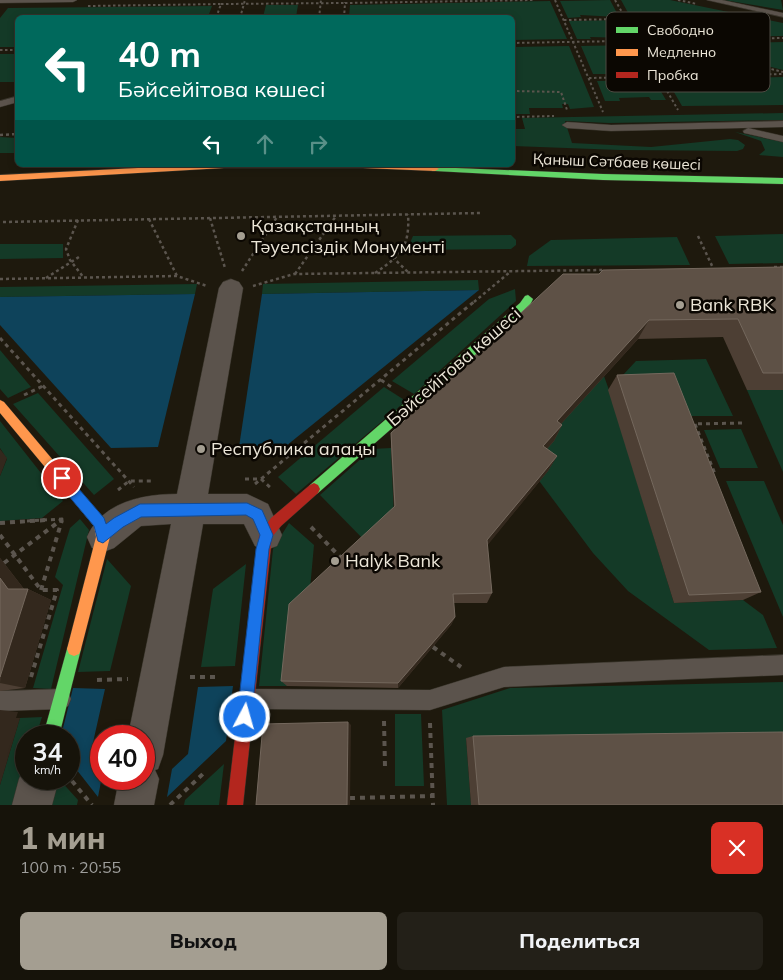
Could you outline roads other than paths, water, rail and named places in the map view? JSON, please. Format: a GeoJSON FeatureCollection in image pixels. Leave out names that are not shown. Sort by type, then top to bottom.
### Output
{"type":"FeatureCollection","features":[{"type":"Feature","properties":{"kind":"main road","name":"Қаныш Сәтбаев көшесі"},"geometry":{"type":"LineString","coordinates":[[0,178],[205,167]]}},
{"type":"Feature","properties":{"kind":"main road","name":"Қаныш Сәтбаев көшесі"},"geometry":{"type":"LineString","coordinates":[[385,167],[622,178],[783,181]]}},
{"type":"Feature","properties":{"kind":"main road","name":"Бәйсейітова көшесі"},"geometry":{"type":"LineString","coordinates":[[266,535],[276,522],[524,306],[528,299]]}},
{"type":"Feature","properties":{"kind":"main road"},"geometry":{"type":"LineString","coordinates":[[0,405],[100,523],[103,537],[54,725]]}},
{"type":"Feature","properties":{"kind":"main road"},"geometry":{"type":"LineString","coordinates":[[235,805],[266,535]]}},
{"type":"Feature","properties":{"kind":"street"},"geometry":{"type":"LineString","coordinates":[[150,725],[231,288]]}},
{"type":"Feature","properties":{"kind":"street"},"geometry":{"type":"LineString","coordinates":[[103,537],[129,515],[140,510],[154,509],[247,509],[257,514],[266,535]]}},
{"type":"Feature","properties":{"kind":"street"},"geometry":{"type":"LineString","coordinates":[[32,805],[36,790]]}},
{"type":"Feature","properties":{"kind":"street"},"geometry":{"type":"LineString","coordinates":[[134,805],[137,790]]}},
{"type":"Feature","properties":{"kind":"lane"},"geometry":{"type":"LineString","coordinates":[[0,1],[73,0]]}},
{"type":"Feature","properties":{"kind":"lane"},"geometry":{"type":"LineString","coordinates":[[711,0],[769,12]]}},
{"type":"Feature","properties":{"kind":"lane"},"geometry":{"type":"LineString","coordinates":[[770,12],[783,15]]}},
{"type":"Feature","properties":{"kind":"lane"},"geometry":{"type":"LineString","coordinates":[[0,104],[15,100]]}},
{"type":"Feature","properties":{"kind":"lane"},"geometry":{"type":"LineString","coordinates":[[568,120],[611,128],[783,124]]}},
{"type":"Feature","properties":{"kind":"lane"},"geometry":{"type":"LineString","coordinates":[[654,127],[740,130],[783,138]]}},
{"type":"Feature","properties":{"kind":"lane"},"geometry":{"type":"LineString","coordinates":[[247,699],[430,700],[504,677],[783,665]]}},
{"type":"Feature","properties":{"kind":"lane"},"geometry":{"type":"LineString","coordinates":[[0,701],[61,699]]}},
{"type":"Feature","properties":{"kind":"water"},"geometry":{"type":"Polygon","coordinates":[[[479,290],[286,446],[239,447],[262,294],[479,290]]]}},
{"type":"Feature","properties":{"kind":"water"},"geometry":{"type":"Polygon","coordinates":[[[195,294],[158,447],[111,448],[0,325],[0,297],[195,294]]]}},
{"type":"Feature","properties":{"kind":"water"},"geometry":{"type":"Polygon","coordinates":[[[233,686],[226,741],[167,797],[172,769],[188,754],[198,687],[233,686]]]}},
{"type":"Feature","properties":{"kind":"water"},"geometry":{"type":"Polygon","coordinates":[[[73,688],[105,689],[97,725],[90,725],[90,787],[80,774],[80,725],[64,725],[73,688]]]}},
{"type":"Feature","properties":{"kind":"water"},"geometry":{"type":"Polygon","coordinates":[[[93,790],[99,790],[98,797],[93,790]]]}},
{"type":"Feature","properties":{"kind":"place","name":"Қазақстанның Тәуелсіздік Монументі"},"geometry":{"type":"Point","coordinates":[241,236]}},
{"type":"Feature","properties":{"kind":"place","name":"Bank RBK"},"geometry":{"type":"Point","coordinates":[680,305]}},
{"type":"Feature","properties":{"kind":"place","name":"Республика алаңы"},"geometry":{"type":"Point","coordinates":[201,449]}},
{"type":"Feature","properties":{"kind":"place","name":"Halyk Bank"},"geometry":{"type":"Point","coordinates":[335,561]}}]}
